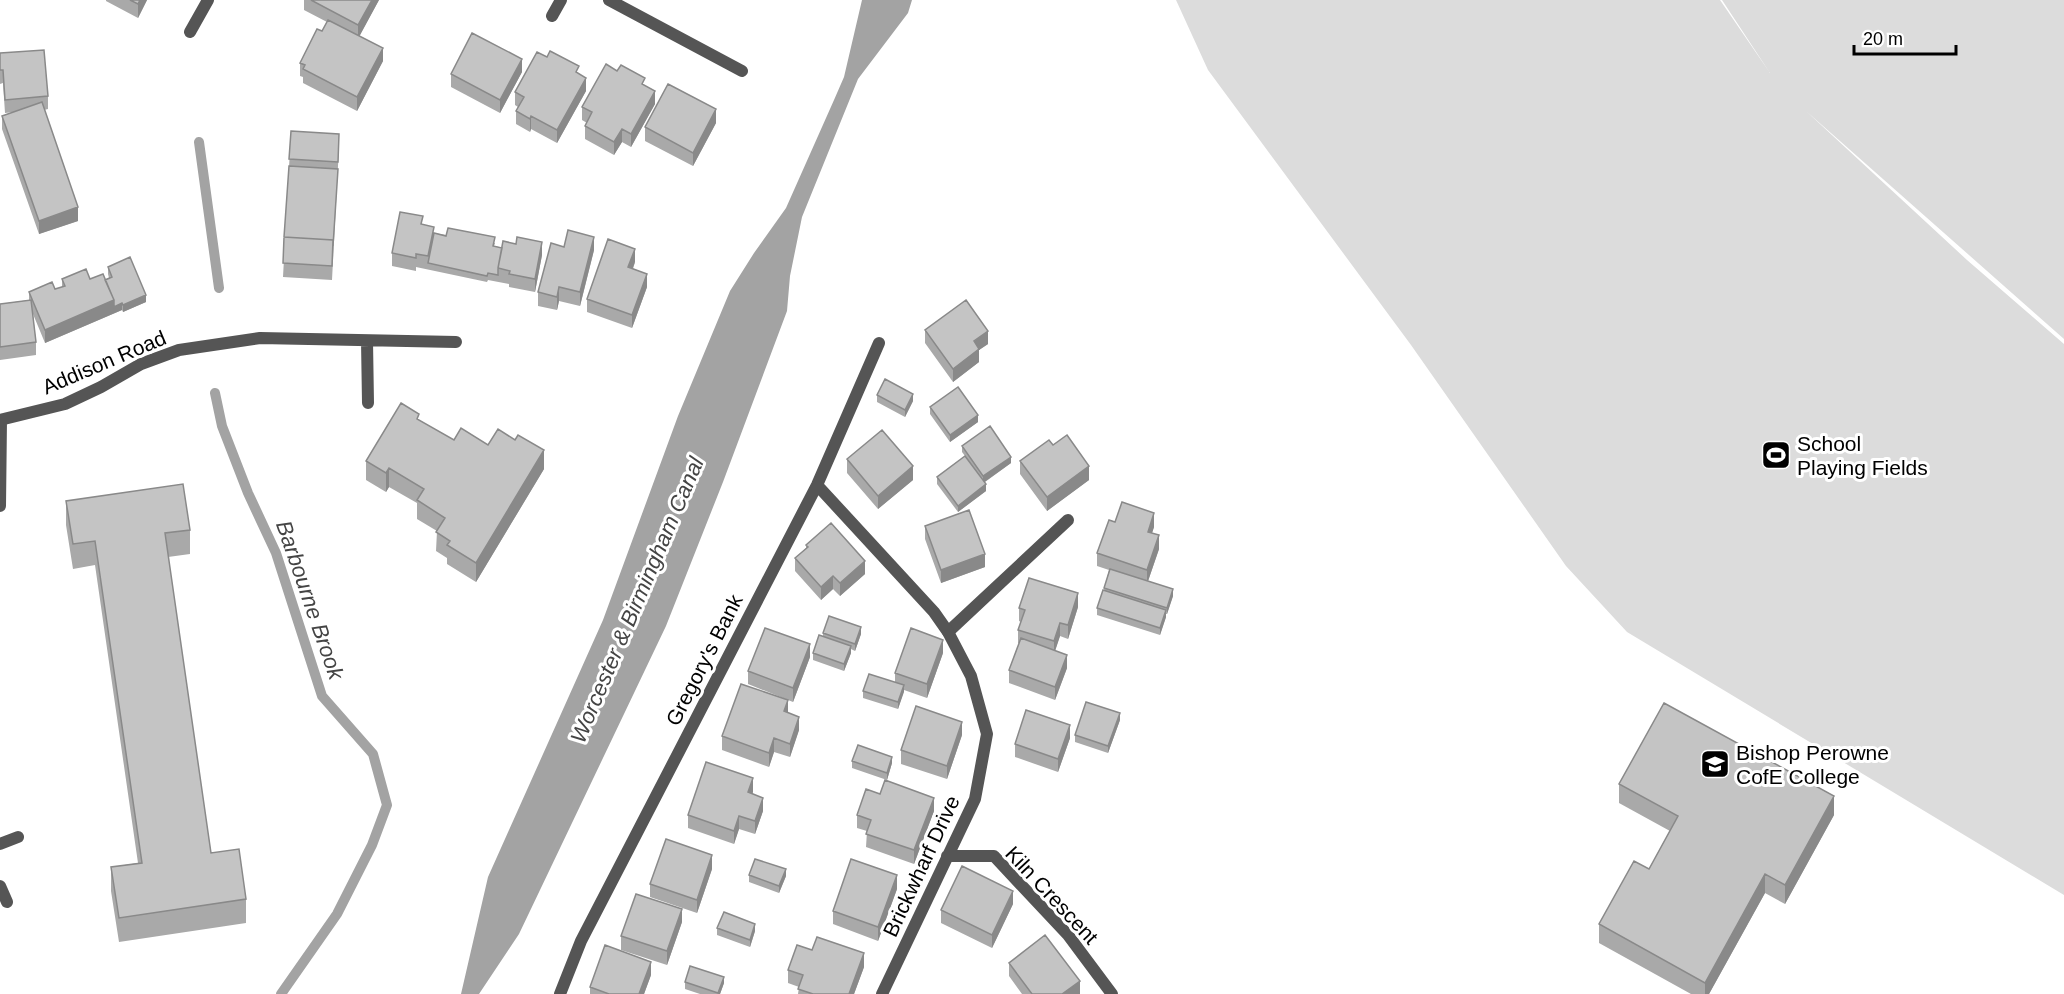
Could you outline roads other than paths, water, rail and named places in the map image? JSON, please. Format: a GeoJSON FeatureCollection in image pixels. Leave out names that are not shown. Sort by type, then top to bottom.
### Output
{"type":"FeatureCollection","features":[{"type":"Feature","properties":{"kind":"street"},"geometry":{"type":"LineString","coordinates":[[189,32],[208,0]]}},
{"type":"Feature","properties":{"kind":"street"},"geometry":{"type":"LineString","coordinates":[[552,16],[561,0]]}},
{"type":"Feature","properties":{"kind":"street"},"geometry":{"type":"LineString","coordinates":[[609,0],[742,70]]}},
{"type":"Feature","properties":{"kind":"street","name":"Addison Road"},"geometry":{"type":"LineString","coordinates":[[0,420],[64,404],[141,364],[179,350],[260,338],[456,342]]}},
{"type":"Feature","properties":{"kind":"street"},"geometry":{"type":"LineString","coordinates":[[368,341],[368,403]]}},
{"type":"Feature","properties":{"kind":"street","name":"Gregory's Bank"},"geometry":{"type":"LineString","coordinates":[[560,994],[581,941],[817,485],[879,343]]}},
{"type":"Feature","properties":{"kind":"street"},"geometry":{"type":"LineString","coordinates":[[0,420],[0,506]]}},
{"type":"Feature","properties":{"kind":"street","name":"Brickwharf Drive"},"geometry":{"type":"LineString","coordinates":[[817,485],[934,612],[948,632],[971,676],[987,734],[975,799],[882,994]]}},
{"type":"Feature","properties":{"kind":"street"},"geometry":{"type":"LineString","coordinates":[[948,632],[1068,520]]}},
{"type":"Feature","properties":{"kind":"street"},"geometry":{"type":"LineString","coordinates":[[0,844],[18,837]]}},
{"type":"Feature","properties":{"kind":"street","name":"Kiln Crescent"},"geometry":{"type":"LineString","coordinates":[[947,856],[994,856],[1068,935],[1112,994]]}},
{"type":"Feature","properties":{"kind":"street"},"geometry":{"type":"LineString","coordinates":[[0,886],[7,902]]}},
{"type":"Feature","properties":{"kind":"water","name":"Worcester & Birmingham Canal"},"geometry":{"type":"Polygon","coordinates":[[[862,0],[912,0],[908,13],[858,79],[802,217],[790,276],[787,311],[666,626],[519,934],[479,994],[461,994],[488,877],[603,620],[678,416],[730,291],[786,208],[844,77],[862,0]]]}},
{"type":"Feature","properties":{"kind":"waterway","name":"Barbourne Brook"},"geometry":{"type":"LineString","coordinates":[[199,142],[219,288]]}},
{"type":"Feature","properties":{"kind":"waterway","name":"Barbourne Brook"},"geometry":{"type":"LineString","coordinates":[[215,393],[222,426],[248,493],[276,553],[322,696],[373,754],[387,805],[372,845],[337,914],[281,994]]}},
{"type":"Feature","properties":{"kind":"place","name":"School Playing Fields"},"geometry":{"type":"Point","coordinates":[1776,455]}},
{"type":"Feature","properties":{"kind":"place","name":"Bishop Perowne CofE College"},"geometry":{"type":"Point","coordinates":[1715,764]}}]}
